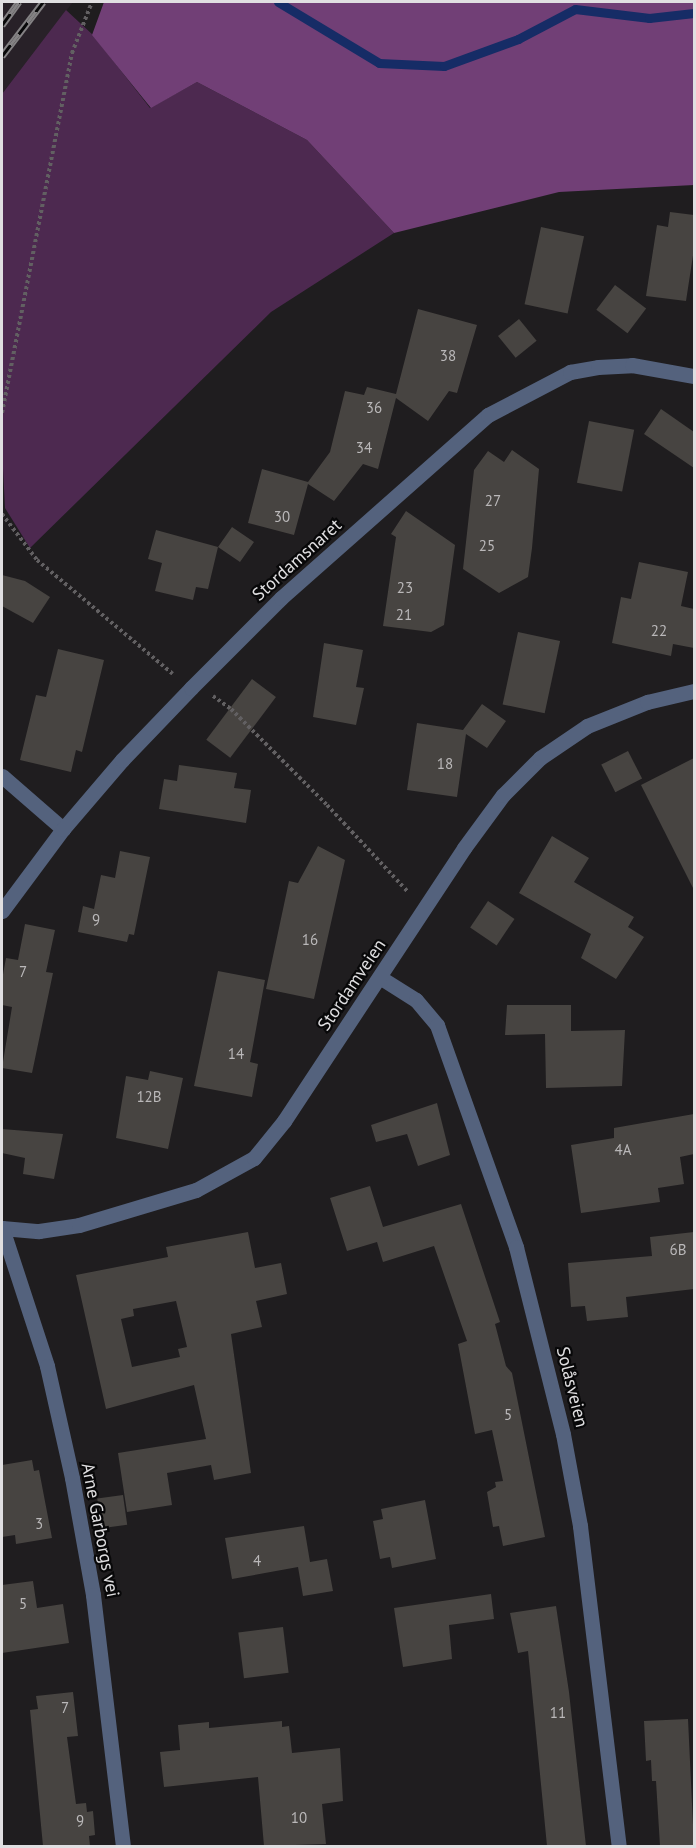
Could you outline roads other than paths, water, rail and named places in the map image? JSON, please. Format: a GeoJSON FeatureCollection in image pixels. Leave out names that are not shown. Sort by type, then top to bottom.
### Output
{"type":"FeatureCollection","features":[{"type":"Feature","properties":{"kind":"street","name":"Stordamsnaret"},"geometry":{"type":"LineString","coordinates":[[2,911],[63,829],[122,760],[193,686],[281,598],[488,415],[560,376],[598,367],[632,365],[694,376]]}},
{"type":"Feature","properties":{"kind":"street","name":"Stordamveien"},"geometry":{"type":"LineString","coordinates":[[2,1228],[39,1231],[79,1225],[196,1190],[242,1167],[276,1133],[381,978],[488,813],[540,758],[587,726],[620,711],[694,691]]}},
{"type":"Feature","properties":{"kind":"street"},"geometry":{"type":"LineString","coordinates":[[2,776],[63,829]]}},
{"type":"Feature","properties":{"kind":"street","name":"Solåsveien"},"geometry":{"type":"LineString","coordinates":[[381,978],[416,1000],[437,1025],[516,1247],[563,1434],[580,1526],[619,1846]]}},
{"type":"Feature","properties":{"kind":"street","name":"Arne Garborgs vei"},"geometry":{"type":"LineString","coordinates":[[2,1228],[47,1366],[74,1490],[103,1664],[123,1846]]}},
{"type":"Feature","properties":{"kind":"waterway"},"geometry":{"type":"LineString","coordinates":[[278,2],[379,63],[444,66],[518,39],[575,9],[649,18],[694,13]]}},
{"type":"Feature","properties":{"kind":"railway"},"geometry":{"type":"LineString","coordinates":[[2,25],[19,2]]}},
{"type":"Feature","properties":{"kind":"railway"},"geometry":{"type":"LineString","coordinates":[[2,56],[43,2]]}}]}
